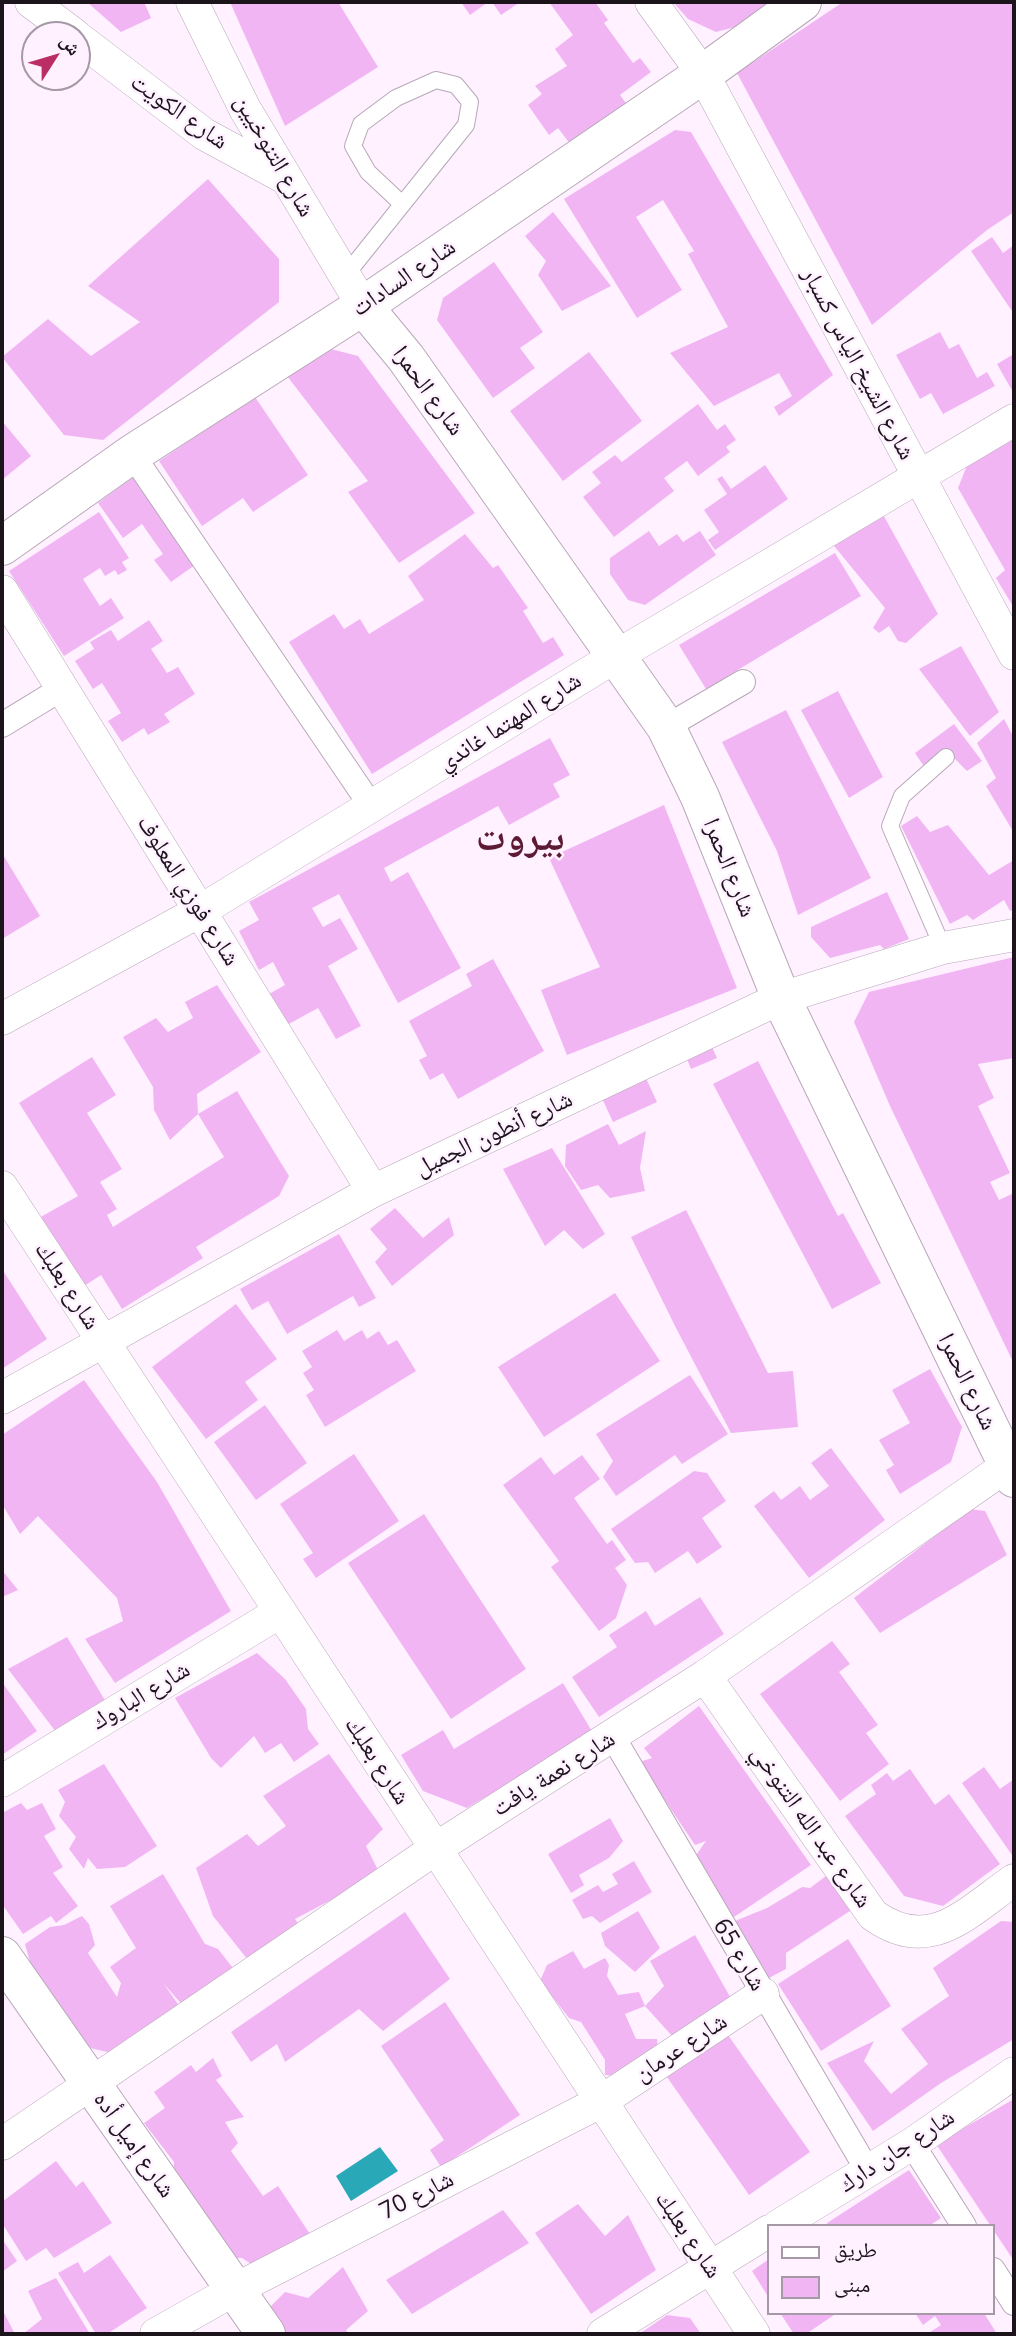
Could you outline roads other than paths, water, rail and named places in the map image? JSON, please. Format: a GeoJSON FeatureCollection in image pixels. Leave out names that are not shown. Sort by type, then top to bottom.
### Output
{"type":"FeatureCollection","features":[{"type":"Feature","properties":{"kind":"main road","name":"شارع السادات"},"geometry":{"type":"LineString","coordinates":[[2,546],[354,291],[703,74],[802,2]]}},
{"type":"Feature","properties":{"kind":"main road","name":"شارع الحمرا"},"geometry":{"type":"LineString","coordinates":[[354,291],[406,358],[618,655],[666,727],[700,797],[781,998],[1012,1468]]}},
{"type":"Feature","properties":{"kind":"main road","name":"شارع إميل أده"},"geometry":{"type":"LineString","coordinates":[[2,1956],[266,2334]]}},
{"type":"Feature","properties":{"kind":"street","name":"شارع الكويت"},"geometry":{"type":"LineString","coordinates":[[31,2],[56,21]]}},
{"type":"Feature","properties":{"kind":"street","name":"شارع التنوخيين"},"geometry":{"type":"LineString","coordinates":[[192,2],[245,109],[354,291]]}},
{"type":"Feature","properties":{"kind":"street","name":"شارع الشيخ الياس كسبار"},"geometry":{"type":"LineString","coordinates":[[651,2],[703,74],[1014,654]]}},
{"type":"Feature","properties":{"kind":"street","name":"شارع الكويت"},"geometry":{"type":"LineString","coordinates":[[91,47],[204,134],[286,179]]}},
{"type":"Feature","properties":{"kind":"street","name":"شارع المهتما غاندي"},"geometry":{"type":"LineString","coordinates":[[2,1019],[201,911],[618,655],[917,475],[1014,420]]}},
{"type":"Feature","properties":{"kind":"street"},"geometry":{"type":"LineString","coordinates":[[132,454],[372,807]]}},
{"type":"Feature","properties":{"kind":"street","name":"شارع فوزي المعلوف"},"geometry":{"type":"LineString","coordinates":[[2,591],[373,1191]]}},
{"type":"Feature","properties":{"kind":"street"},"geometry":{"type":"LineString","coordinates":[[666,727],[743,682]]}},
{"type":"Feature","properties":{"kind":"street"},"geometry":{"type":"LineString","coordinates":[[2,725],[61,689]]}},
{"type":"Feature","properties":{"kind":"street","name":"شارع أنطون الجميل"},"geometry":{"type":"LineString","coordinates":[[2,1398],[373,1191],[781,998],[943,948],[1014,935]]}},
{"type":"Feature","properties":{"kind":"street","name":"شارع بعلبك"},"geometry":{"type":"LineString","coordinates":[[2,1187],[754,2334]]}},
{"type":"Feature","properties":{"kind":"street","name":"شارع نعمة يافت"},"geometry":{"type":"LineString","coordinates":[[2,2144],[435,1849],[705,1676],[1012,1468]]}},
{"type":"Feature","properties":{"kind":"street","name":"شارع الباروك"},"geometry":{"type":"LineString","coordinates":[[2,1781],[280,1612]]}},
{"type":"Feature","properties":{"kind":"street","name":"شارع عبد الله التنوخي"},"geometry":{"type":"LineString","coordinates":[[705,1676],[873,1915],[889,1927],[917,1935],[936,1931],[1014,1880]]}},
{"type":"Feature","properties":{"kind":"street","name":"شارع 65"},"geometry":{"type":"LineString","coordinates":[[612,1737],[868,2171]]}},
{"type":"Feature","properties":{"kind":"street","name":"شارع عرمان"},"geometry":{"type":"LineString","coordinates":[[600,2102],[763,1994]]}},
{"type":"Feature","properties":{"kind":"street","name":"شارع جان دارك"},"geometry":{"type":"LineString","coordinates":[[781,2224],[912,2144],[1014,2073]]}},
{"type":"Feature","properties":{"kind":"street","name":"شارع 70"},"geometry":{"type":"LineString","coordinates":[[156,2334],[234,2290],[600,2102]]}},
{"type":"Feature","properties":{"kind":"street"},"geometry":{"type":"LineString","coordinates":[[912,2144],[963,2224]]}},
{"type":"Feature","properties":{"kind":"street"},"geometry":{"type":"LineString","coordinates":[[603,2334],[768,2232]]}},
{"type":"Feature","properties":{"kind":"street"},"geometry":{"type":"LineString","coordinates":[[995,2273],[1014,2303]]}},
{"type":"Feature","properties":{"kind":"lane"},"geometry":{"type":"LineString","coordinates":[[354,291],[401,203],[466,125],[470,102],[456,85],[436,80],[396,98],[361,124],[353,146],[368,172],[401,203]]}},
{"type":"Feature","properties":{"kind":"lane"},"geometry":{"type":"LineString","coordinates":[[943,948],[890,825],[902,796],[946,757]]}},
{"type":"Feature","properties":{"kind":"water"},"geometry":{"type":"Polygon","coordinates":[[[380,2147],[398,2171],[351,2201],[336,2176],[380,2147]]]}},
{"type":"Feature","properties":{"kind":"district","name":"بيروت"},"geometry":{"type":"Point","coordinates":[520,839]}}]}
